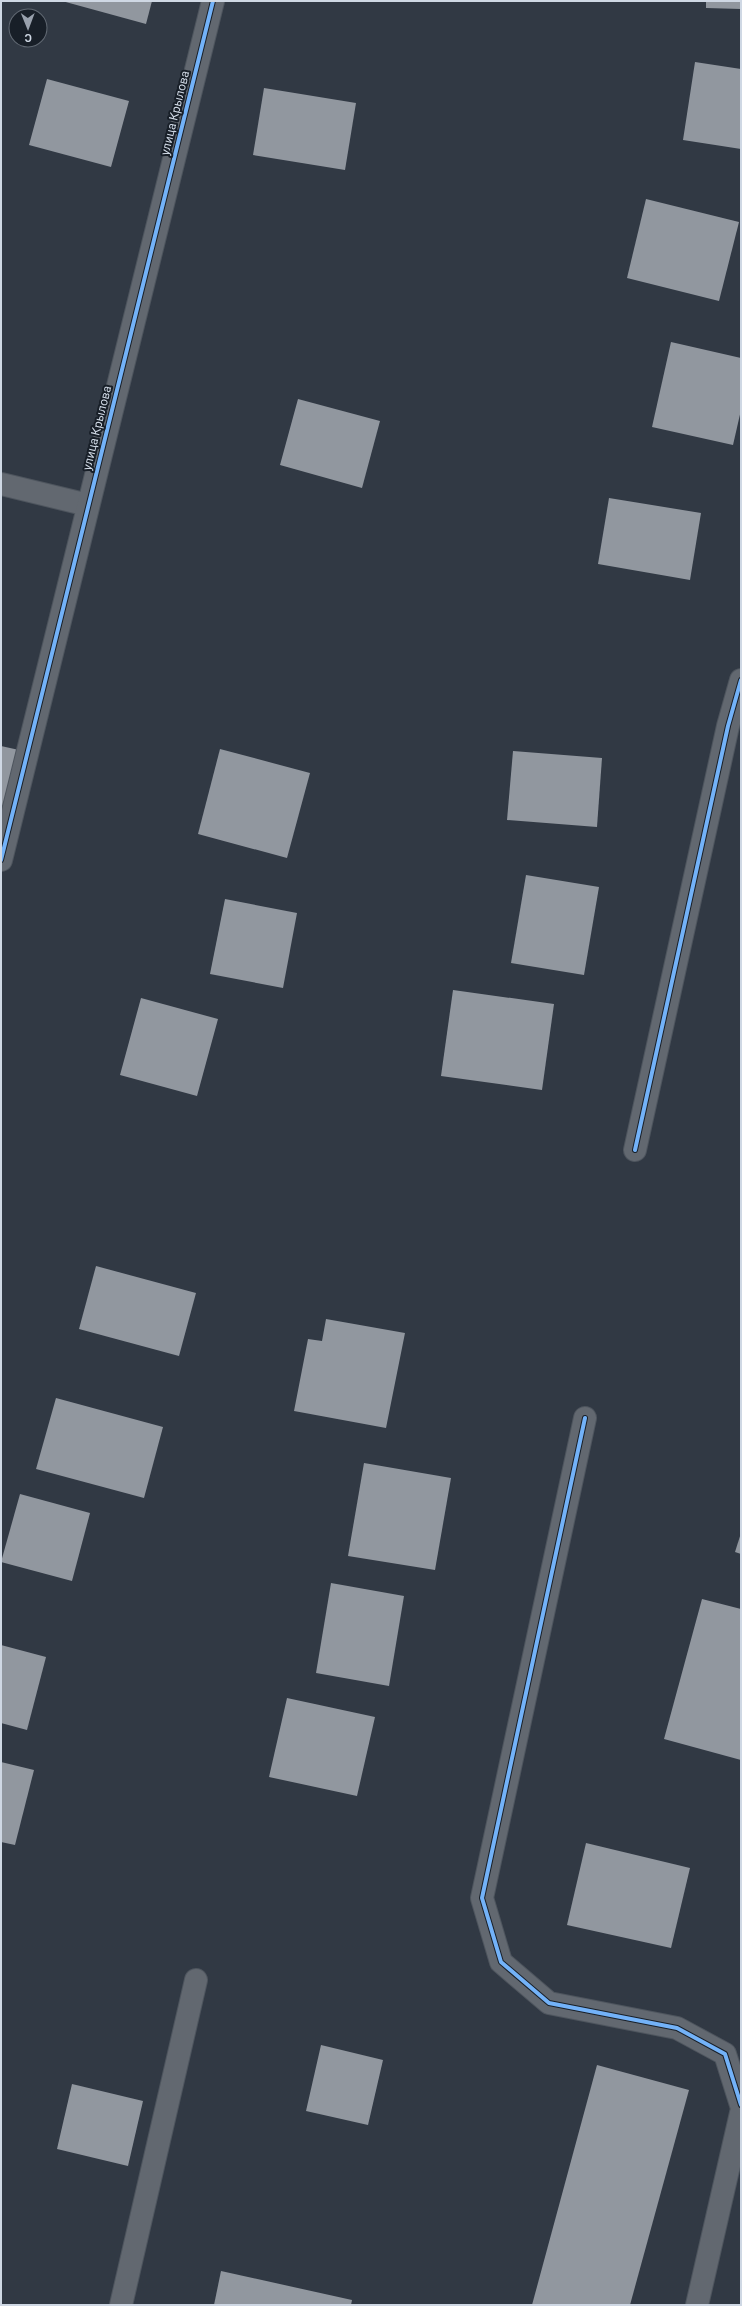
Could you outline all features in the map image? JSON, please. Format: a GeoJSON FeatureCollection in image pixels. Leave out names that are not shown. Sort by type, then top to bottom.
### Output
{"type":"FeatureCollection","features":[{"type":"Feature","properties":{"kind":"street","name":"улица Крылова"},"geometry":{"type":"LineString","coordinates":[[1,860],[213,1]]}},
{"type":"Feature","properties":{"kind":"street"},"geometry":{"type":"LineString","coordinates":[[1,484],[88,505]]}},
{"type":"Feature","properties":{"kind":"street"},"geometry":{"type":"LineString","coordinates":[[635,1150],[735,727],[741,680]]}},
{"type":"Feature","properties":{"kind":"street"},"geometry":{"type":"LineString","coordinates":[[585,1418],[482,1898],[501,1962],[550,2003],[677,2028],[725,2054],[741,2104]]}},
{"type":"Feature","properties":{"kind":"street"},"geometry":{"type":"LineString","coordinates":[[121,2305],[196,1980]]}},
{"type":"Feature","properties":{"kind":"street"},"geometry":{"type":"LineString","coordinates":[[697,2305],[741,2113]]}},
{"type":"Feature","properties":{"kind":"building"},"geometry":{"type":"Polygon","coordinates":[[[62,1],[152,1],[146,24],[62,1]]]}},
{"type":"Feature","properties":{"kind":"building"},"geometry":{"type":"Polygon","coordinates":[[[706,1],[741,1],[741,9],[706,8],[706,1]]]}},
{"type":"Feature","properties":{"kind":"building"},"geometry":{"type":"Polygon","coordinates":[[[695,62],[741,69],[741,149],[683,140],[695,62]]]}},
{"type":"Feature","properties":{"kind":"building"},"geometry":{"type":"Polygon","coordinates":[[[47,79],[129,101],[111,167],[29,145],[47,79]]]}},
{"type":"Feature","properties":{"kind":"building"},"geometry":{"type":"Polygon","coordinates":[[[264,88],[356,103],[345,170],[253,155],[264,88]]]}},
{"type":"Feature","properties":{"kind":"building"},"geometry":{"type":"Polygon","coordinates":[[[646,199],[739,222],[719,301],[627,278],[646,199]]]}},
{"type":"Feature","properties":{"kind":"building"},"geometry":{"type":"Polygon","coordinates":[[[671,342],[741,358],[741,410],[733,445],[652,427],[671,342]]]}},
{"type":"Feature","properties":{"kind":"building"},"geometry":{"type":"Polygon","coordinates":[[[298,399],[380,421],[362,488],[280,465],[298,399]]]}},
{"type":"Feature","properties":{"kind":"building"},"geometry":{"type":"Polygon","coordinates":[[[609,498],[701,513],[690,580],[598,564],[609,498]]]}},
{"type":"Feature","properties":{"kind":"building"},"geometry":{"type":"Polygon","coordinates":[[[1,746],[19,750],[1,822],[1,746]]]}},
{"type":"Feature","properties":{"kind":"building"},"geometry":{"type":"Polygon","coordinates":[[[220,749],[310,773],[287,858],[198,834],[220,749]]]}},
{"type":"Feature","properties":{"kind":"building"},"geometry":{"type":"Polygon","coordinates":[[[513,751],[602,758],[597,827],[507,820],[513,751]]]}},
{"type":"Feature","properties":{"kind":"building"},"geometry":{"type":"Polygon","coordinates":[[[526,875],[599,887],[584,975],[511,963],[526,875]]]}},
{"type":"Feature","properties":{"kind":"building"},"geometry":{"type":"Polygon","coordinates":[[[225,899],[297,913],[283,988],[210,974],[225,899]]]}},
{"type":"Feature","properties":{"kind":"building"},"geometry":{"type":"Polygon","coordinates":[[[453,990],[554,1004],[542,1090],[441,1076],[453,990]]]}},
{"type":"Feature","properties":{"kind":"building"},"geometry":{"type":"Polygon","coordinates":[[[141,998],[218,1019],[197,1096],[120,1075],[141,998]]]}},
{"type":"Feature","properties":{"kind":"building"},"geometry":{"type":"Polygon","coordinates":[[[96,1266],[196,1293],[179,1356],[79,1329],[96,1266]]]}},
{"type":"Feature","properties":{"kind":"building"},"geometry":{"type":"Polygon","coordinates":[[[326,1319],[405,1333],[386,1428],[294,1411],[308,1339],[322,1341],[326,1319]]]}},
{"type":"Feature","properties":{"kind":"building"},"geometry":{"type":"Polygon","coordinates":[[[56,1398],[163,1427],[144,1498],[36,1469],[56,1398]]]}},
{"type":"Feature","properties":{"kind":"building"},"geometry":{"type":"Polygon","coordinates":[[[364,1463],[451,1478],[435,1570],[348,1556],[364,1463]]]}},
{"type":"Feature","properties":{"kind":"building"},"geometry":{"type":"Polygon","coordinates":[[[20,1494],[90,1513],[72,1581],[1,1562],[20,1494]]]}},
{"type":"Feature","properties":{"kind":"building"},"geometry":{"type":"Polygon","coordinates":[[[741,1533],[741,1554],[735,1552],[741,1533]]]}},
{"type":"Feature","properties":{"kind":"building"},"geometry":{"type":"Polygon","coordinates":[[[331,1583],[404,1596],[389,1686],[316,1673],[331,1583]]]}},
{"type":"Feature","properties":{"kind":"building"},"geometry":{"type":"Polygon","coordinates":[[[702,1599],[741,1609],[741,1760],[664,1739],[702,1599]]]}},
{"type":"Feature","properties":{"kind":"building"},"geometry":{"type":"Polygon","coordinates":[[[1,1645],[46,1657],[27,1730],[1,1723],[1,1645]]]}},
{"type":"Feature","properties":{"kind":"building"},"geometry":{"type":"Polygon","coordinates":[[[287,1698],[375,1717],[357,1796],[269,1777],[287,1698]]]}},
{"type":"Feature","properties":{"kind":"building"},"geometry":{"type":"Polygon","coordinates":[[[1,1762],[34,1770],[15,1845],[1,1842],[1,1762]]]}},
{"type":"Feature","properties":{"kind":"building"},"geometry":{"type":"Polygon","coordinates":[[[586,1843],[690,1868],[671,1948],[567,1925],[586,1843]]]}},
{"type":"Feature","properties":{"kind":"building"},"geometry":{"type":"Polygon","coordinates":[[[321,2045],[383,2060],[368,2125],[306,2111],[321,2045]]]}},
{"type":"Feature","properties":{"kind":"building"},"geometry":{"type":"Polygon","coordinates":[[[597,2065],[689,2090],[630,2305],[532,2305],[597,2065]]]}},
{"type":"Feature","properties":{"kind":"building"},"geometry":{"type":"Polygon","coordinates":[[[72,2084],[143,2101],[128,2166],[57,2149],[72,2084]]]}},
{"type":"Feature","properties":{"kind":"building"},"geometry":{"type":"Polygon","coordinates":[[[221,2271],[352,2300],[351,2305],[214,2305],[221,2271]]]}},
{"type":"Feature","properties":{"kind":"cycle path"},"geometry":{"type":"LineString","coordinates":[[1,860],[213,1]]}},
{"type":"Feature","properties":{"kind":"cycle path"},"geometry":{"type":"LineString","coordinates":[[635,1150],[728,726],[741,680]]}},
{"type":"Feature","properties":{"kind":"cycle path"},"geometry":{"type":"LineString","coordinates":[[585,1418],[482,1898],[501,1962],[549,2003],[677,2028],[725,2054],[741,2105]]}}]}
